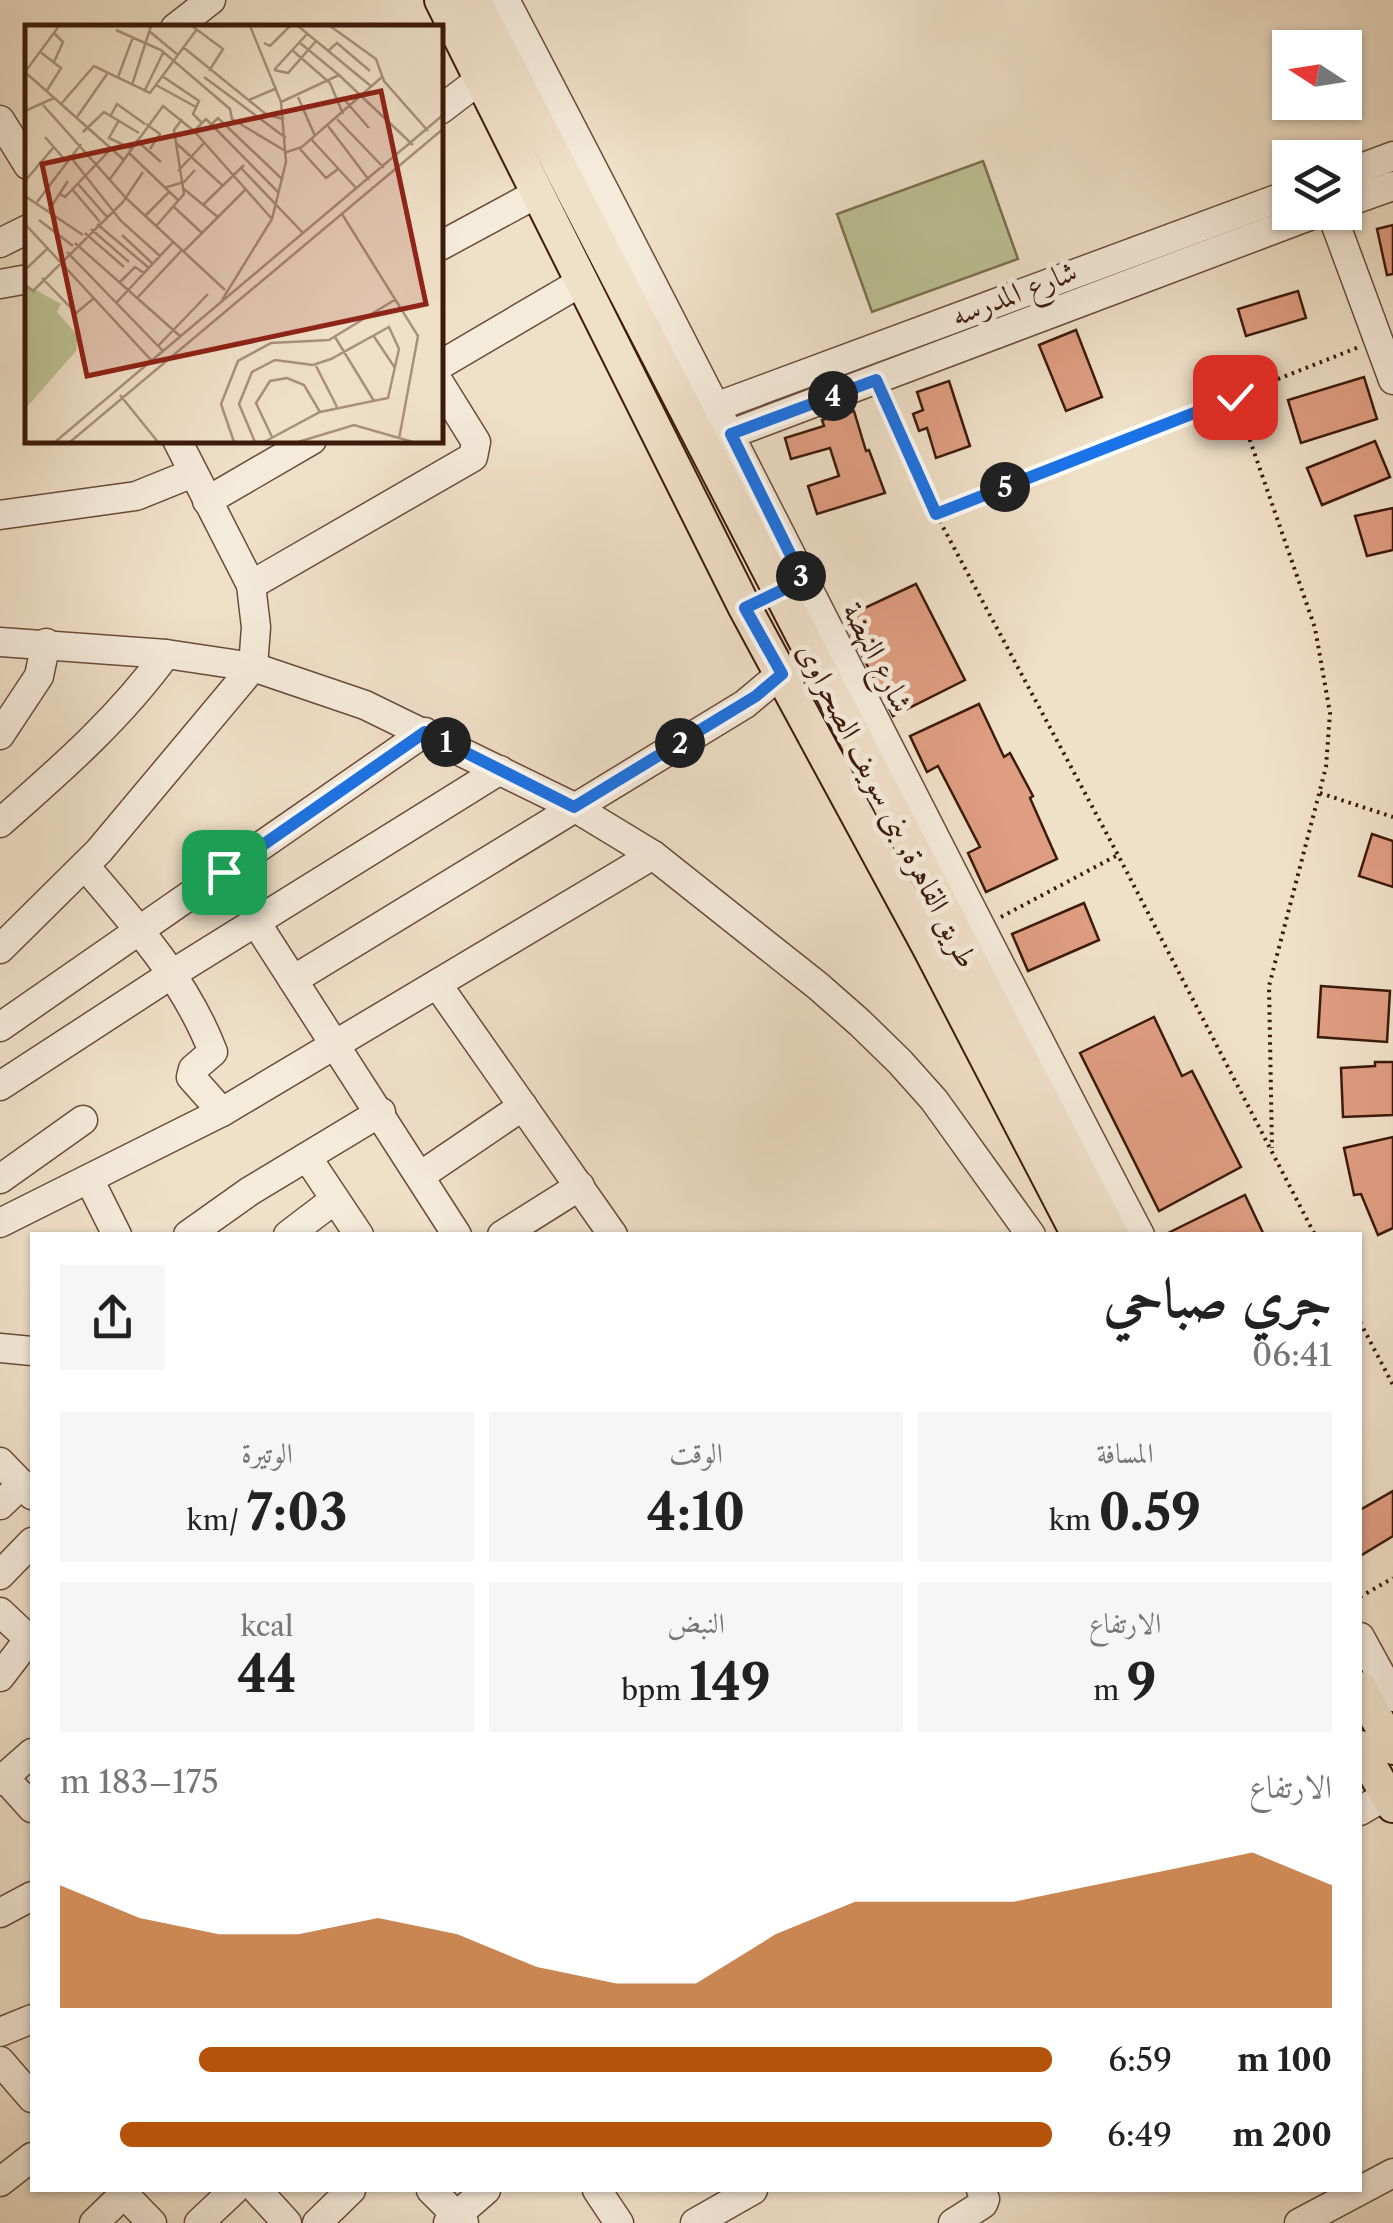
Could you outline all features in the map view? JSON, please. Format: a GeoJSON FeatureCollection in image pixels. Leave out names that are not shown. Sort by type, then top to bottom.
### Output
{"type":"FeatureCollection","features":[{"type":"Feature","properties":{"kind":"main road","name":"طريق القاهرة, بنى سويف الصحراوى"},"geometry":{"type":"LineString","coordinates":[[441,0],[745,608],[1076,1232]]}},
{"type":"Feature","properties":{"kind":"main road","name":"طريق القاهرة, بنى سويف الصحراوى"},"geometry":{"type":"LineString","coordinates":[[474,0],[536,92],[790,586],[1111,1232]]}},
{"type":"Feature","properties":{"kind":"main road"},"geometry":{"type":"LineString","coordinates":[[745,608],[790,586]]}},
{"type":"Feature","properties":{"kind":"main road"},"geometry":{"type":"LineString","coordinates":[[1362,1692],[1393,1748]]}},
{"type":"Feature","properties":{"kind":"main road"},"geometry":{"type":"LineString","coordinates":[[1362,1753],[1380,1804]]}},
{"type":"Feature","properties":{"kind":"street"},"geometry":{"type":"LineString","coordinates":[[180,25],[211,0]]}},
{"type":"Feature","properties":{"kind":"street","name":"شارع النهضة"},"geometry":{"type":"LineString","coordinates":[[504,0],[536,92],[718,406],[790,586],[979,929],[1138,1232]]}},
{"type":"Feature","properties":{"kind":"street"},"geometry":{"type":"LineString","coordinates":[[442,108],[482,78]]}},
{"type":"Feature","properties":{"kind":"street"},"geometry":{"type":"LineString","coordinates":[[1362,168],[1393,156]]}},
{"type":"Feature","properties":{"kind":"street"},"geometry":{"type":"LineString","coordinates":[[1362,197],[1393,186]]}},
{"type":"Feature","properties":{"kind":"street"},"geometry":{"type":"LineString","coordinates":[[442,245],[538,193]]}},
{"type":"Feature","properties":{"kind":"street","name":"شارع المدرسه"},"geometry":{"type":"LineString","coordinates":[[718,406],[1272,201]]}},
{"type":"Feature","properties":{"kind":"street"},"geometry":{"type":"LineString","coordinates":[[0,243],[25,230]]}},
{"type":"Feature","properties":{"kind":"street","name":"شارع المدرسه"},"geometry":{"type":"LineString","coordinates":[[731,434],[1272,230]]}},
{"type":"Feature","properties":{"kind":"street"},"geometry":{"type":"LineString","coordinates":[[1338,230],[1393,380]]}},
{"type":"Feature","properties":{"kind":"street"},"geometry":{"type":"LineString","coordinates":[[0,284],[25,280]]}},
{"type":"Feature","properties":{"kind":"street"},"geometry":{"type":"LineString","coordinates":[[442,364],[583,282]]}},
{"type":"Feature","properties":{"kind":"street"},"geometry":{"type":"LineString","coordinates":[[251,585],[474,457],[476,442],[442,387]]}},
{"type":"Feature","properties":{"kind":"street"},"geometry":{"type":"LineString","coordinates":[[0,950],[85,866],[253,667],[256,627],[251,585],[178,442]]}},
{"type":"Feature","properties":{"kind":"street"},"geometry":{"type":"LineString","coordinates":[[207,501],[309,442]]}},
{"type":"Feature","properties":{"kind":"street"},"geometry":{"type":"LineString","coordinates":[[0,515],[136,496],[193,473]]}},
{"type":"Feature","properties":{"kind":"street"},"geometry":{"type":"LineString","coordinates":[[0,642],[166,654],[253,667],[365,705],[574,807],[652,854],[818,986],[900,1062],[970,1147],[1030,1232]]}},
{"type":"Feature","properties":{"kind":"street"},"geometry":{"type":"LineString","coordinates":[[0,735],[39,676],[46,644]]}},
{"type":"Feature","properties":{"kind":"street"},"geometry":{"type":"LineString","coordinates":[[0,822],[103,730],[166,654]]}},
{"type":"Feature","properties":{"kind":"street"},"geometry":{"type":"LineString","coordinates":[[294,980],[745,704],[782,674]]}},
{"type":"Feature","properties":{"kind":"street"},"geometry":{"type":"LineString","coordinates":[[0,1027],[425,732]]}},
{"type":"Feature","properties":{"kind":"street"},"geometry":{"type":"LineString","coordinates":[[0,1086],[500,770]]}},
{"type":"Feature","properties":{"kind":"street"},"geometry":{"type":"LineString","coordinates":[[0,1224],[222,1112],[652,854]]}},
{"type":"Feature","properties":{"kind":"street"},"geometry":{"type":"LineString","coordinates":[[85,866],[172,974],[213,1052],[193,1068],[192,1077],[222,1112]]}},
{"type":"Feature","properties":{"kind":"street"},"geometry":{"type":"LineString","coordinates":[[257,924],[455,1232]]}},
{"type":"Feature","properties":{"kind":"street"},"geometry":{"type":"LineString","coordinates":[[437,984],[611,1232]]}},
{"type":"Feature","properties":{"kind":"street"},"geometry":{"type":"LineString","coordinates":[[420,1176],[523,1106]]}},
{"type":"Feature","properties":{"kind":"street"},"geometry":{"type":"LineString","coordinates":[[192,1232],[250,1190],[380,1112]]}},
{"type":"Feature","properties":{"kind":"street"},"geometry":{"type":"LineString","coordinates":[[0,1179],[83,1120]]}},
{"type":"Feature","properties":{"kind":"street"},"geometry":{"type":"LineString","coordinates":[[308,1157],[358,1232]]}},
{"type":"Feature","properties":{"kind":"street"},"geometry":{"type":"LineString","coordinates":[[88,1179],[115,1232]]}},
{"type":"Feature","properties":{"kind":"street"},"geometry":{"type":"LineString","coordinates":[[507,1232],[580,1186]]}},
{"type":"Feature","properties":{"kind":"street"},"geometry":{"type":"LineString","coordinates":[[292,1232],[334,1200]]}},
{"type":"Feature","properties":{"kind":"street"},"geometry":{"type":"LineString","coordinates":[[0,1348],[30,1351]]}},
{"type":"Feature","properties":{"kind":"street"},"geometry":{"type":"LineString","coordinates":[[0,1462],[27,1489],[0,1505]]}},
{"type":"Feature","properties":{"kind":"street"},"geometry":{"type":"LineString","coordinates":[[0,1575],[30,1544]]}},
{"type":"Feature","properties":{"kind":"street"},"geometry":{"type":"LineString","coordinates":[[0,1612],[30,1639]]}},
{"type":"Feature","properties":{"kind":"street"},"geometry":{"type":"LineString","coordinates":[[0,1677],[30,1641]]}},
{"type":"Feature","properties":{"kind":"street"},"geometry":{"type":"LineString","coordinates":[[1362,1642],[1393,1697]]}},
{"type":"Feature","properties":{"kind":"street"},"geometry":{"type":"LineString","coordinates":[[30,1755],[2,1779],[30,1806]]}},
{"type":"Feature","properties":{"kind":"street"},"geometry":{"type":"LineString","coordinates":[[0,1913],[30,1897]]}},
{"type":"Feature","properties":{"kind":"street"},"geometry":{"type":"LineString","coordinates":[[0,2032],[30,2020]]}},
{"type":"Feature","properties":{"kind":"street"},"geometry":{"type":"LineString","coordinates":[[2,2069],[30,2096]]}},
{"type":"Feature","properties":{"kind":"street"},"geometry":{"type":"LineString","coordinates":[[0,2182],[30,2159]]}},
{"type":"Feature","properties":{"kind":"street"},"geometry":{"type":"LineString","coordinates":[[1362,2189],[1393,2173]]}},
{"type":"Feature","properties":{"kind":"street"},"geometry":{"type":"LineString","coordinates":[[94,2223],[122,2192],[152,2223]]}},
{"type":"Feature","properties":{"kind":"street"},"geometry":{"type":"LineString","coordinates":[[199,2223],[232,2192]]}},
{"type":"Feature","properties":{"kind":"street"},"geometry":{"type":"LineString","coordinates":[[260,2192],[288,2223]]}},
{"type":"Feature","properties":{"kind":"street"},"geometry":{"type":"LineString","coordinates":[[317,2223],[349,2192]]}},
{"type":"Feature","properties":{"kind":"street"},"geometry":{"type":"LineString","coordinates":[[432,2192],[456,2220],[484,2192]]}},
{"type":"Feature","properties":{"kind":"street"},"geometry":{"type":"LineString","coordinates":[[598,2192],[619,2223]]}},
{"type":"Feature","properties":{"kind":"street"},"geometry":{"type":"LineString","coordinates":[[694,2223],[749,2192]]}},
{"type":"Feature","properties":{"kind":"street"},"geometry":{"type":"LineString","coordinates":[[953,2223],[983,2204],[983,2192]]}},
{"type":"Feature","properties":{"kind":"street"},"geometry":{"type":"LineString","coordinates":[[1299,2223],[1357,2192]]}},
{"type":"Feature","properties":{"kind":"path"},"geometry":{"type":"LineString","coordinates":[[936,514],[1378,340]]}},
{"type":"Feature","properties":{"kind":"path"},"geometry":{"type":"LineString","coordinates":[[876,380],[936,514],[1313,1232]]}},
{"type":"Feature","properties":{"kind":"path"},"geometry":{"type":"LineString","coordinates":[[1235,397],[1315,628],[1330,713],[1326,767],[1269,986],[1272,1152]]}},
{"type":"Feature","properties":{"kind":"path"},"geometry":{"type":"LineString","coordinates":[[1320,793],[1393,817]]}},
{"type":"Feature","properties":{"kind":"path"},"geometry":{"type":"LineString","coordinates":[[979,929],[1118,855]]}},
{"type":"Feature","properties":{"kind":"path"},"geometry":{"type":"LineString","coordinates":[[1362,1326],[1393,1385]]}},
{"type":"Feature","properties":{"kind":"path"},"geometry":{"type":"LineString","coordinates":[[1362,1596],[1393,1578]]}},
{"type":"Feature","properties":{"kind":"green space"},"geometry":{"type":"Polygon","coordinates":[[[983,161],[1018,259],[872,312],[837,214],[983,161]]]}},
{"type":"Feature","properties":{"kind":"building"},"geometry":{"type":"Polygon","coordinates":[[[1393,225],[1393,274],[1387,275],[1377,229],[1393,225]]]}},
{"type":"Feature","properties":{"kind":"building"},"geometry":{"type":"Polygon","coordinates":[[[1298,291],[1306,318],[1246,336],[1238,309],[1298,291]]]}},
{"type":"Feature","properties":{"kind":"building"},"geometry":{"type":"Polygon","coordinates":[[[1076,330],[1102,397],[1066,411],[1039,345],[1076,330]]]}},
{"type":"Feature","properties":{"kind":"building"},"geometry":{"type":"Polygon","coordinates":[[[1364,377],[1377,419],[1301,443],[1288,400],[1364,377]]]}},
{"type":"Feature","properties":{"kind":"building"},"geometry":{"type":"Polygon","coordinates":[[[949,381],[970,446],[936,458],[927,428],[919,431],[913,414],[923,410],[917,392],[949,381]]]}},
{"type":"Feature","properties":{"kind":"building"},"geometry":{"type":"Polygon","coordinates":[[[854,411],[885,493],[817,514],[808,486],[839,476],[830,448],[791,459],[785,438],[824,426],[822,420],[854,411]]]}},
{"type":"Feature","properties":{"kind":"building"},"geometry":{"type":"Polygon","coordinates":[[[1375,441],[1390,477],[1322,505],[1307,468],[1375,441]]]}},
{"type":"Feature","properties":{"kind":"building"},"geometry":{"type":"Polygon","coordinates":[[[1393,508],[1393,550],[1367,556],[1355,516],[1393,508]]]}},
{"type":"Feature","properties":{"kind":"building"},"geometry":{"type":"Polygon","coordinates":[[[916,584],[965,680],[893,716],[843,618],[916,584]]]}},
{"type":"Feature","properties":{"kind":"building"},"geometry":{"type":"Polygon","coordinates":[[[979,704],[1004,757],[1010,753],[1033,796],[1030,798],[1057,859],[986,892],[968,853],[980,847],[938,766],[927,772],[910,736],[979,704]]]}},
{"type":"Feature","properties":{"kind":"building"},"geometry":{"type":"Polygon","coordinates":[[[1372,834],[1393,841],[1393,887],[1359,876],[1372,834]]]}},
{"type":"Feature","properties":{"kind":"building"},"geometry":{"type":"Polygon","coordinates":[[[1084,903],[1099,940],[1028,971],[1012,934],[1084,903]]]}},
{"type":"Feature","properties":{"kind":"building"},"geometry":{"type":"Polygon","coordinates":[[[1321,986],[1390,991],[1387,1042],[1318,1037],[1321,986]]]}},
{"type":"Feature","properties":{"kind":"building"},"geometry":{"type":"Polygon","coordinates":[[[1154,1017],[1182,1076],[1192,1071],[1241,1167],[1159,1211],[1080,1053],[1154,1017]]]}},
{"type":"Feature","properties":{"kind":"building"},"geometry":{"type":"Polygon","coordinates":[[[1375,1062],[1393,1062],[1393,1115],[1343,1117],[1341,1068],[1375,1066],[1375,1062]]]}},
{"type":"Feature","properties":{"kind":"building"},"geometry":{"type":"Polygon","coordinates":[[[1393,1137],[1393,1228],[1378,1235],[1361,1194],[1354,1195],[1344,1148],[1393,1137]]]}},
{"type":"Feature","properties":{"kind":"building"},"geometry":{"type":"Polygon","coordinates":[[[1245,1195],[1263,1232],[1170,1232],[1245,1195]]]}},
{"type":"Feature","properties":{"kind":"building"},"geometry":{"type":"Polygon","coordinates":[[[1393,1491],[1393,1536],[1362,1555],[1362,1509],[1393,1491]]]}},
{"type":"Feature","properties":{"kind":"route"},"geometry":{"type":"LineString","coordinates":[[224,872],[425,732],[574,807],[745,704],[782,674],[745,608],[803,580],[731,434],[876,380],[936,514],[1235,397]]}}]}
